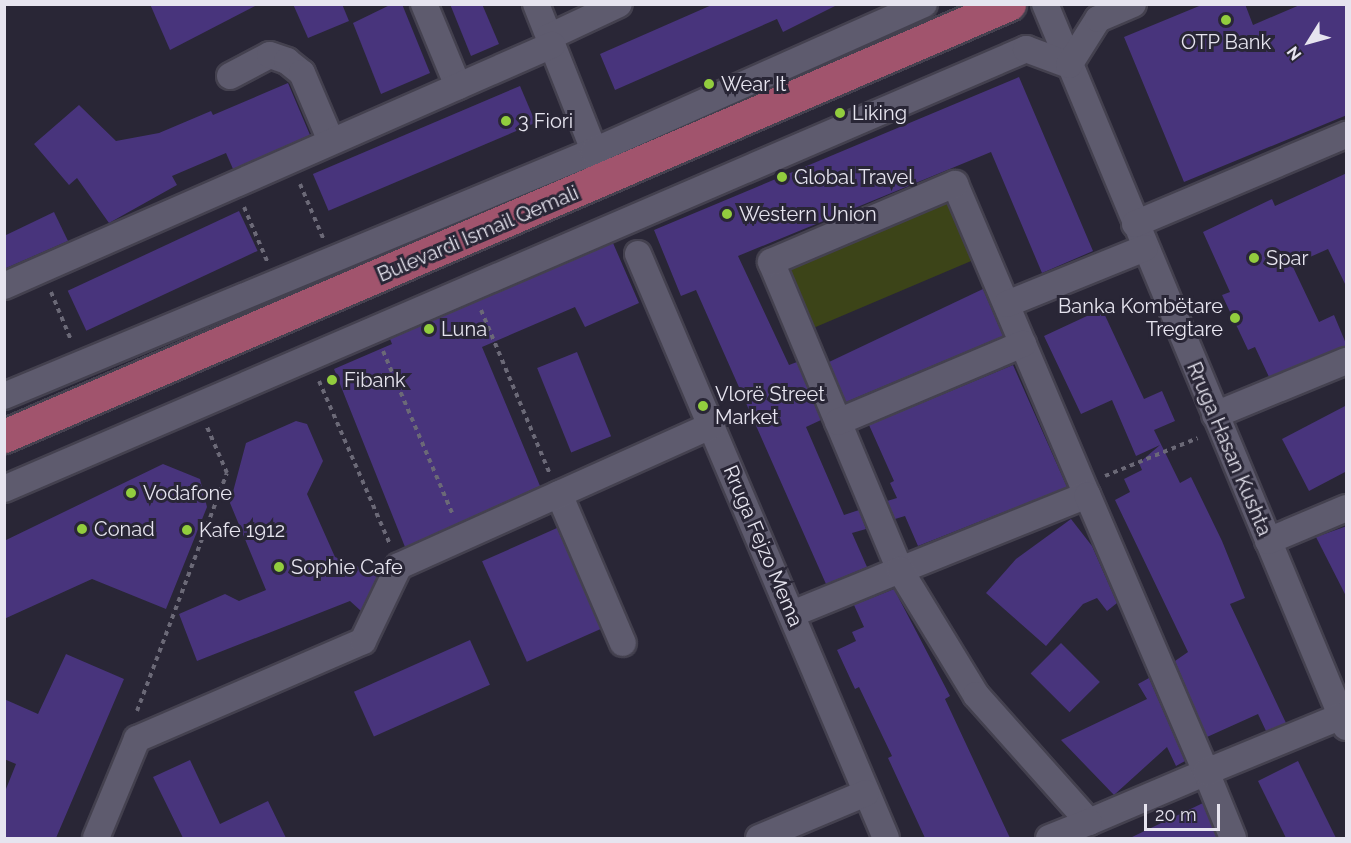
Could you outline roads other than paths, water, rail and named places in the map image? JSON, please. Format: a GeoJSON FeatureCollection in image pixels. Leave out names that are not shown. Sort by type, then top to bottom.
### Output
{"type":"FeatureCollection","features":[{"type":"Feature","properties":{"kind":"main road","name":"Bulevardi Ismail Qemali"},"geometry":{"type":"LineString","coordinates":[[4,436],[599,165],[945,17],[1009,4]]}},
{"type":"Feature","properties":{"kind":"street"},"geometry":{"type":"LineString","coordinates":[[424,4],[458,86]]}},
{"type":"Feature","properties":{"kind":"street"},"geometry":{"type":"LineString","coordinates":[[536,4],[599,165]]}},
{"type":"Feature","properties":{"kind":"street"},"geometry":{"type":"LineString","coordinates":[[4,286],[458,86],[551,41],[619,4]]}},
{"type":"Feature","properties":{"kind":"street","name":"Bulevardi Ismail Qemali"},"geometry":{"type":"LineString","coordinates":[[4,396],[331,257],[599,165],[924,4]]}},
{"type":"Feature","properties":{"kind":"street","name":"Rruga Hasan Kushta"},"geometry":{"type":"LineString","coordinates":[[1045,4],[1145,249],[1344,721]]}},
{"type":"Feature","properties":{"kind":"street"},"geometry":{"type":"LineString","coordinates":[[4,489],[1026,49],[1069,65],[1098,19],[1133,4]]}},
{"type":"Feature","properties":{"kind":"street"},"geometry":{"type":"LineString","coordinates":[[230,76],[270,55],[288,61],[302,73],[331,141]]}},
{"type":"Feature","properties":{"kind":"street"},"geometry":{"type":"LineString","coordinates":[[1135,224],[1347,135]]}},
{"type":"Feature","properties":{"kind":"street"},"geometry":{"type":"LineString","coordinates":[[1089,822],[976,694],[900,570],[771,262],[955,184],[1233,838]]}},
{"type":"Feature","properties":{"kind":"street"},"geometry":{"type":"LineString","coordinates":[[1007,304],[1145,249]]}},
{"type":"Feature","properties":{"kind":"street","name":"Rruga Fejzo Mema"},"geometry":{"type":"LineString","coordinates":[[638,254],[886,838]]}},
{"type":"Feature","properties":{"kind":"street"},"geometry":{"type":"LineString","coordinates":[[838,422],[1023,344]]}},
{"type":"Feature","properties":{"kind":"street"},"geometry":{"type":"LineString","coordinates":[[1218,422],[1347,361]]}},
{"type":"Feature","properties":{"kind":"street"},"geometry":{"type":"LineString","coordinates":[[96,838],[137,739],[363,641],[399,566],[711,426]]}},
{"type":"Feature","properties":{"kind":"street"},"geometry":{"type":"LineString","coordinates":[[792,614],[1085,490]]}},
{"type":"Feature","properties":{"kind":"street"},"geometry":{"type":"LineString","coordinates":[[559,494],[623,643]]}},
{"type":"Feature","properties":{"kind":"street"},"geometry":{"type":"LineString","coordinates":[[1268,541],[1347,508]]}},
{"type":"Feature","properties":{"kind":"street"},"geometry":{"type":"LineString","coordinates":[[1049,838],[1206,772],[1344,721]]}},
{"type":"Feature","properties":{"kind":"street"},"geometry":{"type":"LineString","coordinates":[[759,838],[866,793]]}},
{"type":"Feature","properties":{"kind":"place","name":"OTP Bank"},"geometry":{"type":"Point","coordinates":[1226,20]}},
{"type":"Feature","properties":{"kind":"place","name":"Wear It"},"geometry":{"type":"Point","coordinates":[709,84]}},
{"type":"Feature","properties":{"kind":"place","name":"Liking"},"geometry":{"type":"Point","coordinates":[840,113]}},
{"type":"Feature","properties":{"kind":"place","name":"3 Fiori"},"geometry":{"type":"Point","coordinates":[506,121]}},
{"type":"Feature","properties":{"kind":"place","name":"Global Travel"},"geometry":{"type":"Point","coordinates":[782,177]}},
{"type":"Feature","properties":{"kind":"place","name":"Western Union"},"geometry":{"type":"Point","coordinates":[727,214]}},
{"type":"Feature","properties":{"kind":"place","name":"Spar"},"geometry":{"type":"Point","coordinates":[1254,258]}},
{"type":"Feature","properties":{"kind":"place","name":"Banka Kombëtare Tregtare"},"geometry":{"type":"Point","coordinates":[1235,318]}},
{"type":"Feature","properties":{"kind":"place","name":"Luna"},"geometry":{"type":"Point","coordinates":[429,329]}},
{"type":"Feature","properties":{"kind":"place","name":"Fibank"},"geometry":{"type":"Point","coordinates":[332,380]}},
{"type":"Feature","properties":{"kind":"place","name":"Vlorë Street Market"},"geometry":{"type":"Point","coordinates":[703,406]}},
{"type":"Feature","properties":{"kind":"place","name":"Vodafone"},"geometry":{"type":"Point","coordinates":[131,493]}},
{"type":"Feature","properties":{"kind":"place","name":"Conad"},"geometry":{"type":"Point","coordinates":[82,529]}},
{"type":"Feature","properties":{"kind":"place","name":"Kafe 1912"},"geometry":{"type":"Point","coordinates":[187,530]}},
{"type":"Feature","properties":{"kind":"place","name":"Sophie Cafe"},"geometry":{"type":"Point","coordinates":[279,567]}}]}
